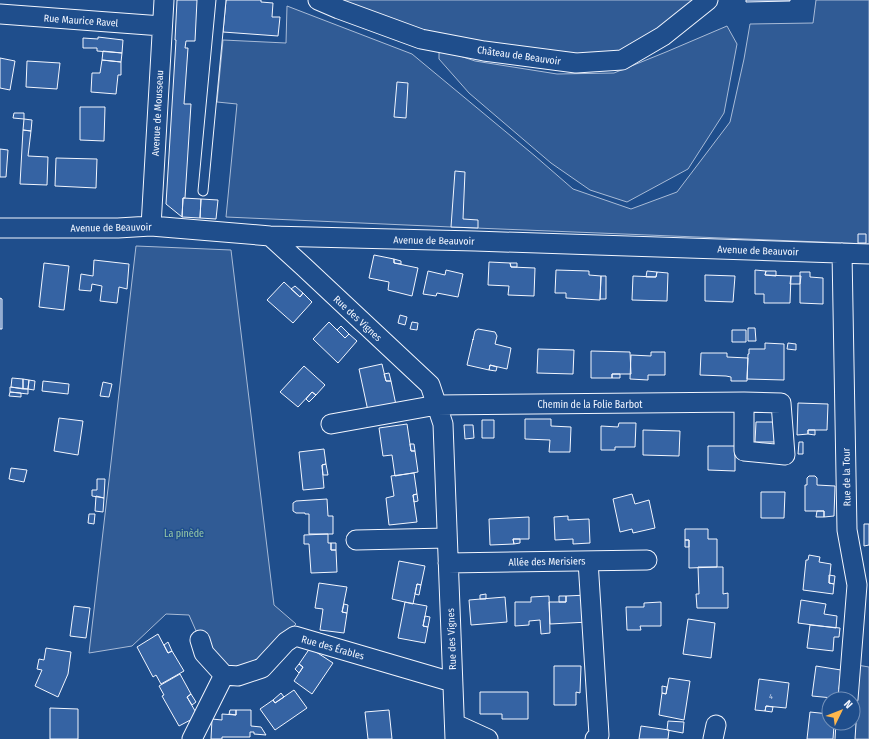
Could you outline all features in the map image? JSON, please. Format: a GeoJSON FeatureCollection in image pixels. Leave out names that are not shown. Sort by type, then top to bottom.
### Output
{"type":"FeatureCollection","features":[{"type":"Feature","properties":{"kind":"street","name":"Avenue de Mousseau"},"geometry":{"type":"LineString","coordinates":[[151,226],[164,0]]}},
{"type":"Feature","properties":{"kind":"street","name":"Château de Beauvoir"},"geometry":{"type":"LineString","coordinates":[[318,0],[421,39],[484,51],[576,63],[622,60],[663,36],[708,0]]}},
{"type":"Feature","properties":{"kind":"street","name":"Rue Maurice Ravel"},"geometry":{"type":"LineString","coordinates":[[0,14],[162,26]]}},
{"type":"Feature","properties":{"kind":"street","name":"Avenue de Beauvoir"},"geometry":{"type":"LineString","coordinates":[[0,228],[118,228],[151,226],[270,236],[869,254]]}},
{"type":"Feature","properties":{"kind":"street","name":"Rue des Vignes"},"geometry":{"type":"LineString","coordinates":[[270,236],[430,386],[443,424],[455,731]]}},
{"type":"Feature","properties":{"kind":"street","name":"Rue de la Tour"},"geometry":{"type":"LineString","coordinates":[[842,253],[847,530],[857,585],[849,691]]}},
{"type":"Feature","properties":{"kind":"street","name":"Chemin de la Folie Barbot"},"geometry":{"type":"LineString","coordinates":[[437,405],[744,402]]}},
{"type":"Feature","properties":{"kind":"street"},"geometry":{"type":"LineString","coordinates":[[331,424],[437,405]]}},
{"type":"Feature","properties":{"kind":"street"},"geometry":{"type":"LineString","coordinates":[[356,540],[447,538]]}},
{"type":"Feature","properties":{"kind":"street","name":"Allée des Merisiers"},"geometry":{"type":"LineString","coordinates":[[448,563],[647,560]]}},
{"type":"Feature","properties":{"kind":"street"},"geometry":{"type":"LineString","coordinates":[[588,561],[599,735],[595,739]]}},
{"type":"Feature","properties":{"kind":"street","name":"Rue des Érables"},"geometry":{"type":"LineString","coordinates":[[224,675],[238,676],[262,668],[286,642],[296,636],[452,682]]}},
{"type":"Feature","properties":{"kind":"street"},"geometry":{"type":"LineString","coordinates":[[192,739],[224,675],[204,653],[200,640]]}},
{"type":"Feature","properties":{"kind":"street"},"geometry":{"type":"LineString","coordinates":[[455,731],[488,739]]}},
{"type":"Feature","properties":{"kind":"lane"},"geometry":{"type":"LineString","coordinates":[[203,190],[221,0]]}},
{"type":"Feature","properties":{"kind":"shaded area"},"geometry":{"type":"Polygon","coordinates":[[[318,0],[696,0],[622,60],[484,51],[318,0]]]}},
{"type":"Feature","properties":{"kind":"shaded area"},"geometry":{"type":"Polygon","coordinates":[[[816,0],[869,0],[869,244],[226,217],[237,104],[217,102],[223,40],[286,43],[287,6],[412,54],[573,189],[631,209],[677,192],[730,122],[750,24],[813,23],[816,0]]]}},
{"type":"Feature","properties":{"kind":"shaded area"},"geometry":{"type":"Polygon","coordinates":[[[727,26],[737,44],[724,113],[688,169],[627,202],[590,190],[551,163],[469,93],[439,59],[439,53],[445,51],[475,61],[557,74],[614,73],[727,26]]]}},
{"type":"Feature","properties":{"kind":"shaded area","name":"La pinède"},"geometry":{"type":"Polygon","coordinates":[[[136,246],[231,250],[274,605],[296,624],[266,655],[233,671],[200,640],[189,615],[166,614],[132,646],[89,653],[136,246]]]}},
{"type":"Feature","properties":{"kind":"shaded area"},"geometry":{"type":"Polygon","coordinates":[[[857,665],[869,667],[869,739],[847,739],[850,731],[861,731],[861,691],[854,691],[857,665]]]}},
{"type":"Feature","properties":{"kind":"building"},"geometry":{"type":"Polygon","coordinates":[[[177,0],[197,0],[195,41],[186,41],[185,48],[188,48],[184,104],[191,104],[185,198],[183,198],[182,217],[166,204],[177,0]]]}},
{"type":"Feature","properties":{"kind":"building"},"geometry":{"type":"Polygon","coordinates":[[[226,0],[261,0],[261,2],[273,3],[272,17],[280,17],[278,36],[223,32],[226,0]]]}},
{"type":"Feature","properties":{"kind":"building"},"geometry":{"type":"Polygon","coordinates":[[[746,0],[790,0],[790,1],[746,2],[746,0]]]}},
{"type":"Feature","properties":{"kind":"building"},"geometry":{"type":"Polygon","coordinates":[[[98,37],[123,40],[122,53],[97,51],[97,48],[83,48],[83,38],[98,39],[98,37]]]}},
{"type":"Feature","properties":{"kind":"building"},"geometry":{"type":"Polygon","coordinates":[[[103,51],[122,53],[121,62],[102,60],[103,51]]]}},
{"type":"Feature","properties":{"kind":"building"},"geometry":{"type":"Polygon","coordinates":[[[0,58],[15,61],[10,90],[0,88],[0,58]]]}},
{"type":"Feature","properties":{"kind":"building"},"geometry":{"type":"Polygon","coordinates":[[[102,60],[121,62],[121,75],[118,75],[116,94],[91,92],[92,73],[100,73],[102,60]]]}},
{"type":"Feature","properties":{"kind":"building"},"geometry":{"type":"Polygon","coordinates":[[[27,61],[60,63],[57,89],[26,87],[27,61]]]}},
{"type":"Feature","properties":{"kind":"building"},"geometry":{"type":"Polygon","coordinates":[[[397,82],[408,83],[406,118],[394,117],[397,82]]]}},
{"type":"Feature","properties":{"kind":"building"},"geometry":{"type":"Polygon","coordinates":[[[80,107],[105,107],[104,141],[80,140],[80,107]]]}},
{"type":"Feature","properties":{"kind":"building"},"geometry":{"type":"Polygon","coordinates":[[[14,113],[24,113],[24,119],[13,118],[14,113]]]}},
{"type":"Feature","properties":{"kind":"building"},"geometry":{"type":"Polygon","coordinates":[[[24,119],[32,120],[31,131],[23,130],[24,119]]]}},
{"type":"Feature","properties":{"kind":"building"},"geometry":{"type":"Polygon","coordinates":[[[23,130],[31,131],[28,156],[48,157],[47,185],[20,184],[23,130]]]}},
{"type":"Feature","properties":{"kind":"building"},"geometry":{"type":"Polygon","coordinates":[[[0,149],[8,150],[6,177],[0,177],[0,149]]]}},
{"type":"Feature","properties":{"kind":"building"},"geometry":{"type":"Polygon","coordinates":[[[56,158],[97,159],[96,188],[55,186],[56,158]]]}},
{"type":"Feature","properties":{"kind":"building"},"geometry":{"type":"Polygon","coordinates":[[[455,171],[465,172],[463,219],[478,220],[478,228],[451,227],[455,171]]]}},
{"type":"Feature","properties":{"kind":"building"},"geometry":{"type":"Polygon","coordinates":[[[183,198],[201,199],[200,218],[182,217],[183,198]]]}},
{"type":"Feature","properties":{"kind":"building"},"geometry":{"type":"Polygon","coordinates":[[[201,199],[218,200],[216,219],[200,218],[201,199]]]}},
{"type":"Feature","properties":{"kind":"building"},"geometry":{"type":"Polygon","coordinates":[[[858,234],[866,234],[866,243],[858,243],[858,234]]]}},
{"type":"Feature","properties":{"kind":"building"},"geometry":{"type":"Polygon","coordinates":[[[374,255],[394,259],[394,263],[418,268],[412,296],[388,290],[389,282],[369,278],[374,255]]]}},
{"type":"Feature","properties":{"kind":"building"},"geometry":{"type":"Polygon","coordinates":[[[394,259],[401,261],[401,264],[394,263],[394,259]]]}},
{"type":"Feature","properties":{"kind":"building"},"geometry":{"type":"Polygon","coordinates":[[[94,260],[129,264],[127,289],[119,287],[117,303],[100,301],[102,286],[92,284],[91,291],[79,290],[81,274],[93,276],[94,260]]]}},
{"type":"Feature","properties":{"kind":"building"},"geometry":{"type":"Polygon","coordinates":[[[489,262],[510,263],[511,267],[535,268],[534,296],[508,295],[509,286],[488,285],[489,262]]]}},
{"type":"Feature","properties":{"kind":"building"},"geometry":{"type":"Polygon","coordinates":[[[44,263],[69,266],[64,310],[39,307],[44,263]]]}},
{"type":"Feature","properties":{"kind":"building"},"geometry":{"type":"Polygon","coordinates":[[[510,263],[517,263],[517,267],[511,267],[510,263]]]}},
{"type":"Feature","properties":{"kind":"building"},"geometry":{"type":"Polygon","coordinates":[[[446,270],[463,274],[458,297],[437,293],[436,296],[423,294],[428,271],[445,275],[446,270]]]}},
{"type":"Feature","properties":{"kind":"building"},"geometry":{"type":"Polygon","coordinates":[[[556,270],[589,271],[589,275],[601,276],[600,300],[566,298],[566,293],[555,293],[556,270]]]}},
{"type":"Feature","properties":{"kind":"building"},"geometry":{"type":"Polygon","coordinates":[[[755,270],[766,271],[765,275],[791,276],[790,303],[764,303],[764,294],[755,294],[755,270]]]}},
{"type":"Feature","properties":{"kind":"building"},"geometry":{"type":"Polygon","coordinates":[[[647,271],[657,272],[656,277],[646,277],[647,271]]]}},
{"type":"Feature","properties":{"kind":"building"},"geometry":{"type":"Polygon","coordinates":[[[766,271],[776,271],[776,276],[765,275],[766,271]]]}},
{"type":"Feature","properties":{"kind":"building"},"geometry":{"type":"Polygon","coordinates":[[[657,272],[668,273],[667,301],[632,300],[633,276],[656,277],[657,272]]]}},
{"type":"Feature","properties":{"kind":"building"},"geometry":{"type":"Polygon","coordinates":[[[800,272],[810,272],[810,277],[823,278],[823,304],[800,303],[800,272]]]}},
{"type":"Feature","properties":{"kind":"building"},"geometry":{"type":"Polygon","coordinates":[[[705,275],[735,276],[733,302],[705,301],[705,275]]]}},
{"type":"Feature","properties":{"kind":"building"},"geometry":{"type":"Polygon","coordinates":[[[601,276],[606,276],[606,299],[600,299],[601,276]]]}},
{"type":"Feature","properties":{"kind":"building"},"geometry":{"type":"Polygon","coordinates":[[[791,276],[801,276],[800,284],[790,284],[791,276]]]}},
{"type":"Feature","properties":{"kind":"building"},"geometry":{"type":"Polygon","coordinates":[[[284,282],[300,297],[303,293],[312,302],[293,323],[267,300],[284,282]]]}},
{"type":"Feature","properties":{"kind":"building"},"geometry":{"type":"Polygon","coordinates":[[[295,286],[303,293],[300,297],[291,289],[295,286]]]}},
{"type":"Feature","properties":{"kind":"building"},"geometry":{"type":"Polygon","coordinates":[[[0,298],[2,299],[2,329],[0,329],[0,298]]]}},
{"type":"Feature","properties":{"kind":"building"},"geometry":{"type":"Polygon","coordinates":[[[400,315],[407,317],[405,325],[398,323],[400,315]]]}},
{"type":"Feature","properties":{"kind":"building"},"geometry":{"type":"Polygon","coordinates":[[[329,322],[345,338],[349,334],[357,341],[338,363],[313,339],[329,322]]]}},
{"type":"Feature","properties":{"kind":"building"},"geometry":{"type":"Polygon","coordinates":[[[412,322],[418,323],[417,330],[410,329],[412,322]]]}},
{"type":"Feature","properties":{"kind":"building"},"geometry":{"type":"Polygon","coordinates":[[[341,326],[349,334],[345,338],[337,330],[341,326]]]}},
{"type":"Feature","properties":{"kind":"building"},"geometry":{"type":"Polygon","coordinates":[[[748,328],[755,328],[756,341],[748,341],[748,328]]]}},
{"type":"Feature","properties":{"kind":"building"},"geometry":{"type":"Polygon","coordinates":[[[478,329],[495,332],[497,336],[495,344],[511,348],[507,369],[490,365],[489,370],[467,365],[475,331],[478,329]]]}},
{"type":"Feature","properties":{"kind":"building"},"geometry":{"type":"Polygon","coordinates":[[[732,330],[746,330],[746,342],[732,342],[732,330]]]}},
{"type":"Feature","properties":{"kind":"building"},"geometry":{"type":"Polygon","coordinates":[[[765,343],[784,344],[784,380],[747,379],[749,349],[765,349],[765,343]]]}},
{"type":"Feature","properties":{"kind":"building"},"geometry":{"type":"Polygon","coordinates":[[[788,343],[796,344],[796,350],[787,349],[788,343]]]}},
{"type":"Feature","properties":{"kind":"building"},"geometry":{"type":"Polygon","coordinates":[[[538,349],[574,350],[573,374],[537,373],[538,349]]]}},
{"type":"Feature","properties":{"kind":"building"},"geometry":{"type":"Polygon","coordinates":[[[591,351],[630,352],[631,374],[612,374],[612,378],[591,378],[591,351]]]}},
{"type":"Feature","properties":{"kind":"building"},"geometry":{"type":"Polygon","coordinates":[[[651,352],[665,352],[665,375],[648,375],[648,380],[630,379],[631,355],[651,356],[651,352]]]}},
{"type":"Feature","properties":{"kind":"building"},"geometry":{"type":"Polygon","coordinates":[[[701,353],[727,353],[727,357],[748,358],[747,381],[731,381],[731,377],[726,376],[700,375],[701,353]]]}},
{"type":"Feature","properties":{"kind":"building"},"geometry":{"type":"Polygon","coordinates":[[[382,364],[386,381],[391,381],[396,405],[368,411],[359,369],[382,364]]]}},
{"type":"Feature","properties":{"kind":"building"},"geometry":{"type":"Polygon","coordinates":[[[490,365],[497,367],[496,371],[489,370],[490,365]]]}},
{"type":"Feature","properties":{"kind":"building"},"geometry":{"type":"Polygon","coordinates":[[[304,366],[325,385],[316,395],[312,392],[298,407],[280,392],[304,366]]]}},
{"type":"Feature","properties":{"kind":"building"},"geometry":{"type":"Polygon","coordinates":[[[389,373],[391,381],[386,381],[384,374],[389,373]]]}},
{"type":"Feature","properties":{"kind":"building"},"geometry":{"type":"Polygon","coordinates":[[[612,374],[620,374],[620,378],[612,378],[612,374]]]}},
{"type":"Feature","properties":{"kind":"building"},"geometry":{"type":"Polygon","coordinates":[[[12,378],[23,379],[23,389],[11,387],[12,378]]]}},
{"type":"Feature","properties":{"kind":"building"},"geometry":{"type":"Polygon","coordinates":[[[23,379],[29,380],[28,389],[23,389],[23,379]]]}},
{"type":"Feature","properties":{"kind":"building"},"geometry":{"type":"Polygon","coordinates":[[[29,380],[35,381],[34,390],[28,389],[29,380]]]}},
{"type":"Feature","properties":{"kind":"building"},"geometry":{"type":"Polygon","coordinates":[[[43,381],[69,384],[68,394],[42,391],[43,381]]]}},
{"type":"Feature","properties":{"kind":"building"},"geometry":{"type":"Polygon","coordinates":[[[103,382],[112,384],[109,397],[100,396],[103,382]]]}},
{"type":"Feature","properties":{"kind":"building"},"geometry":{"type":"Polygon","coordinates":[[[10,387],[28,389],[28,394],[10,392],[10,387]]]}},
{"type":"Feature","properties":{"kind":"building"},"geometry":{"type":"Polygon","coordinates":[[[10,392],[21,393],[21,397],[9,396],[10,392]]]}},
{"type":"Feature","properties":{"kind":"building"},"geometry":{"type":"Polygon","coordinates":[[[312,392],[316,395],[309,402],[306,399],[312,392]]]}},
{"type":"Feature","properties":{"kind":"building"},"geometry":{"type":"Polygon","coordinates":[[[798,403],[828,404],[827,430],[808,430],[808,434],[797,435],[798,403]]]}},
{"type":"Feature","properties":{"kind":"building"},"geometry":{"type":"Polygon","coordinates":[[[59,418],[83,421],[78,455],[54,451],[59,418]]]}},
{"type":"Feature","properties":{"kind":"building"},"geometry":{"type":"Polygon","coordinates":[[[525,419],[551,419],[551,426],[571,427],[570,452],[549,452],[550,440],[525,439],[525,419]]]}},
{"type":"Feature","properties":{"kind":"building"},"geometry":{"type":"Polygon","coordinates":[[[482,420],[494,420],[494,438],[482,438],[482,420]]]}},
{"type":"Feature","properties":{"kind":"building"},"geometry":{"type":"Polygon","coordinates":[[[756,422],[775,422],[775,442],[755,442],[756,422]]]}},
{"type":"Feature","properties":{"kind":"building"},"geometry":{"type":"Polygon","coordinates":[[[619,423],[636,423],[635,447],[615,447],[615,450],[601,450],[601,426],[618,427],[619,423]]]}},
{"type":"Feature","properties":{"kind":"building"},"geometry":{"type":"Polygon","coordinates":[[[407,424],[411,451],[415,451],[418,472],[395,476],[392,455],[383,456],[379,428],[407,424]]]}},
{"type":"Feature","properties":{"kind":"building"},"geometry":{"type":"Polygon","coordinates":[[[464,425],[473,425],[474,438],[465,439],[464,425]]]}},
{"type":"Feature","properties":{"kind":"building"},"geometry":{"type":"Polygon","coordinates":[[[643,430],[680,431],[679,456],[643,455],[643,430]]]}},
{"type":"Feature","properties":{"kind":"building"},"geometry":{"type":"Polygon","coordinates":[[[808,430],[815,430],[815,435],[808,434],[808,430]]]}},
{"type":"Feature","properties":{"kind":"building"},"geometry":{"type":"Polygon","coordinates":[[[799,442],[803,442],[803,454],[798,454],[799,442]]]}},
{"type":"Feature","properties":{"kind":"building"},"geometry":{"type":"Polygon","coordinates":[[[410,444],[414,444],[415,451],[411,451],[410,444]]]}},
{"type":"Feature","properties":{"kind":"building"},"geometry":{"type":"Polygon","coordinates":[[[708,446],[735,446],[735,471],[708,470],[708,446]]]}},
{"type":"Feature","properties":{"kind":"building"},"geometry":{"type":"Polygon","coordinates":[[[324,449],[326,464],[322,465],[324,488],[303,490],[299,452],[324,449]]]}},
{"type":"Feature","properties":{"kind":"building"},"geometry":{"type":"Polygon","coordinates":[[[326,464],[328,475],[323,475],[322,465],[326,464]]]}},
{"type":"Feature","properties":{"kind":"building"},"geometry":{"type":"Polygon","coordinates":[[[11,468],[27,470],[24,482],[9,479],[11,468]]]}},
{"type":"Feature","properties":{"kind":"building"},"geometry":{"type":"Polygon","coordinates":[[[414,473],[417,494],[413,495],[417,522],[389,525],[386,498],[394,496],[391,476],[414,473]]]}},
{"type":"Feature","properties":{"kind":"building"},"geometry":{"type":"Polygon","coordinates":[[[809,476],[815,476],[817,478],[817,485],[835,486],[834,516],[824,517],[824,511],[805,511],[805,485],[807,485],[807,478],[809,476]]]}},
{"type":"Feature","properties":{"kind":"building"},"geometry":{"type":"Polygon","coordinates":[[[97,479],[105,479],[104,498],[92,496],[92,490],[97,490],[97,479]]]}},
{"type":"Feature","properties":{"kind":"building"},"geometry":{"type":"Polygon","coordinates":[[[761,492],[785,492],[784,518],[761,518],[761,492]]]}},
{"type":"Feature","properties":{"kind":"building"},"geometry":{"type":"Polygon","coordinates":[[[417,494],[418,501],[414,502],[413,495],[417,494]]]}},
{"type":"Feature","properties":{"kind":"building"},"geometry":{"type":"Polygon","coordinates":[[[632,494],[635,504],[649,500],[655,528],[633,533],[632,529],[620,532],[613,499],[632,494]]]}},
{"type":"Feature","properties":{"kind":"building"},"geometry":{"type":"Polygon","coordinates":[[[96,496],[104,498],[103,512],[95,511],[96,496]]]}},
{"type":"Feature","properties":{"kind":"building"},"geometry":{"type":"Polygon","coordinates":[[[327,499],[328,516],[333,516],[333,534],[309,534],[309,514],[296,513],[293,511],[293,503],[296,501],[327,499]]]}},
{"type":"Feature","properties":{"kind":"building"},"geometry":{"type":"Polygon","coordinates":[[[817,511],[824,511],[824,517],[816,517],[817,511]]]}},
{"type":"Feature","properties":{"kind":"building"},"geometry":{"type":"Polygon","coordinates":[[[89,514],[95,514],[94,524],[88,523],[89,514]]]}},
{"type":"Feature","properties":{"kind":"building"},"geometry":{"type":"Polygon","coordinates":[[[568,516],[568,520],[589,519],[590,543],[573,544],[573,539],[555,540],[554,517],[568,516]]]}},
{"type":"Feature","properties":{"kind":"building"},"geometry":{"type":"Polygon","coordinates":[[[529,517],[529,539],[513,539],[514,544],[490,545],[489,519],[529,517]]]}},
{"type":"Feature","properties":{"kind":"building"},"geometry":{"type":"Polygon","coordinates":[[[864,524],[869,524],[869,545],[864,546],[864,524]]]}},
{"type":"Feature","properties":{"kind":"building"},"geometry":{"type":"Polygon","coordinates":[[[685,529],[708,529],[708,539],[717,539],[717,567],[689,568],[689,540],[685,540],[685,529]]]}},
{"type":"Feature","properties":{"kind":"building"},"geometry":{"type":"Polygon","coordinates":[[[328,534],[328,543],[331,543],[331,550],[336,550],[337,572],[311,573],[309,544],[304,544],[304,535],[328,534]]]}},
{"type":"Feature","properties":{"kind":"building"},"geometry":{"type":"Polygon","coordinates":[[[513,539],[520,539],[520,543],[514,544],[513,539]]]}},
{"type":"Feature","properties":{"kind":"building"},"geometry":{"type":"Polygon","coordinates":[[[685,540],[689,540],[689,547],[685,547],[685,540]]]}},
{"type":"Feature","properties":{"kind":"building"},"geometry":{"type":"Polygon","coordinates":[[[331,543],[336,543],[336,550],[331,550],[331,543]]]}},
{"type":"Feature","properties":{"kind":"building"},"geometry":{"type":"Polygon","coordinates":[[[809,555],[820,557],[819,562],[831,564],[829,583],[834,584],[833,594],[803,590],[806,560],[808,560],[809,555]]]}},
{"type":"Feature","properties":{"kind":"building"},"geometry":{"type":"Polygon","coordinates":[[[399,561],[425,566],[421,585],[417,584],[413,604],[392,599],[399,561]]]}},
{"type":"Feature","properties":{"kind":"building"},"geometry":{"type":"Polygon","coordinates":[[[698,567],[723,567],[723,594],[728,593],[728,608],[697,608],[696,594],[699,594],[698,567]]]}},
{"type":"Feature","properties":{"kind":"building"},"geometry":{"type":"Polygon","coordinates":[[[829,575],[835,576],[834,584],[829,583],[829,575]]]}},
{"type":"Feature","properties":{"kind":"building"},"geometry":{"type":"Polygon","coordinates":[[[319,583],[347,587],[342,612],[347,613],[344,633],[320,630],[323,609],[315,608],[319,583]]]}},
{"type":"Feature","properties":{"kind":"building"},"geometry":{"type":"Polygon","coordinates":[[[417,584],[421,585],[419,595],[415,594],[417,584]]]}},
{"type":"Feature","properties":{"kind":"building"},"geometry":{"type":"Polygon","coordinates":[[[486,594],[486,599],[480,599],[480,595],[486,594]]]}},
{"type":"Feature","properties":{"kind":"building"},"geometry":{"type":"Polygon","coordinates":[[[588,595],[589,622],[550,624],[549,602],[566,602],[566,596],[588,595]]]}},
{"type":"Feature","properties":{"kind":"building"},"geometry":{"type":"Polygon","coordinates":[[[549,596],[550,633],[541,634],[540,620],[529,621],[529,625],[515,626],[515,602],[531,602],[531,597],[549,596]]]}},
{"type":"Feature","properties":{"kind":"building"},"geometry":{"type":"Polygon","coordinates":[[[559,596],[566,596],[566,602],[559,602],[559,596]]]}},
{"type":"Feature","properties":{"kind":"building"},"geometry":{"type":"Polygon","coordinates":[[[505,597],[507,622],[471,625],[469,600],[505,597]]]}},
{"type":"Feature","properties":{"kind":"building"},"geometry":{"type":"Polygon","coordinates":[[[801,600],[826,604],[824,614],[837,616],[836,628],[798,623],[801,600]]]}},
{"type":"Feature","properties":{"kind":"building"},"geometry":{"type":"Polygon","coordinates":[[[405,602],[427,606],[423,626],[428,627],[425,643],[398,638],[405,602]]]}},
{"type":"Feature","properties":{"kind":"building"},"geometry":{"type":"Polygon","coordinates":[[[661,602],[661,626],[640,626],[641,630],[627,630],[626,607],[644,607],[644,603],[661,602]]]}},
{"type":"Feature","properties":{"kind":"building"},"geometry":{"type":"Polygon","coordinates":[[[344,604],[348,605],[347,613],[342,612],[344,604]]]}},
{"type":"Feature","properties":{"kind":"building"},"geometry":{"type":"Polygon","coordinates":[[[74,606],[90,608],[86,638],[70,636],[74,606]]]}},
{"type":"Feature","properties":{"kind":"building"},"geometry":{"type":"Polygon","coordinates":[[[425,616],[430,617],[428,627],[423,626],[425,616]]]}},
{"type":"Feature","properties":{"kind":"building"},"geometry":{"type":"Polygon","coordinates":[[[688,619],[715,623],[711,658],[683,654],[688,619]]]}},
{"type":"Feature","properties":{"kind":"building"},"geometry":{"type":"Polygon","coordinates":[[[810,625],[840,628],[839,637],[834,637],[833,651],[807,648],[810,625]]]}},
{"type":"Feature","properties":{"kind":"building"},"geometry":{"type":"Polygon","coordinates":[[[158,634],[168,653],[172,651],[184,671],[161,684],[156,675],[153,677],[137,647],[158,634]]]}},
{"type":"Feature","properties":{"kind":"building"},"geometry":{"type":"Polygon","coordinates":[[[168,642],[172,651],[168,653],[164,645],[168,642]]]}},
{"type":"Feature","properties":{"kind":"building"},"geometry":{"type":"Polygon","coordinates":[[[46,648],[71,652],[68,674],[58,697],[35,686],[42,670],[37,669],[39,659],[44,660],[46,648]]]}},
{"type":"Feature","properties":{"kind":"building"},"geometry":{"type":"Polygon","coordinates":[[[310,648],[333,663],[312,694],[294,681],[303,667],[299,664],[310,648]]]}},
{"type":"Feature","properties":{"kind":"building"},"geometry":{"type":"Polygon","coordinates":[[[299,664],[303,667],[299,673],[295,669],[299,664]]]}},
{"type":"Feature","properties":{"kind":"building"},"geometry":{"type":"Polygon","coordinates":[[[554,666],[581,666],[580,693],[576,692],[576,705],[554,705],[554,666]]]}},
{"type":"Feature","properties":{"kind":"building"},"geometry":{"type":"Polygon","coordinates":[[[816,666],[841,670],[839,689],[844,691],[821,691],[821,697],[812,696],[816,666]]]}},
{"type":"Feature","properties":{"kind":"building"},"geometry":{"type":"Polygon","coordinates":[[[180,674],[191,694],[187,697],[198,716],[179,726],[162,696],[164,695],[159,686],[180,674]]]}},
{"type":"Feature","properties":{"kind":"building"},"geometry":{"type":"Polygon","coordinates":[[[669,678],[690,681],[684,720],[659,715],[662,693],[666,694],[669,678]]]}},
{"type":"Feature","properties":{"kind":"building"},"geometry":{"type":"Polygon","coordinates":[[[759,679],[789,683],[786,708],[766,706],[765,711],[755,710],[759,679]]]}},
{"type":"Feature","properties":{"kind":"building"},"geometry":{"type":"Polygon","coordinates":[[[662,686],[667,687],[666,694],[662,693],[662,686]]]}},
{"type":"Feature","properties":{"kind":"building"},"geometry":{"type":"Polygon","coordinates":[[[294,690],[307,708],[275,730],[260,709],[273,700],[275,703],[294,690]]]}},
{"type":"Feature","properties":{"kind":"building"},"geometry":{"type":"Polygon","coordinates":[[[480,692],[528,692],[528,719],[502,719],[502,714],[480,714],[480,692]]]}},
{"type":"Feature","properties":{"kind":"building"},"geometry":{"type":"Polygon","coordinates":[[[281,693],[284,697],[275,703],[273,700],[281,693]]]}},
{"type":"Feature","properties":{"kind":"building"},"geometry":{"type":"Polygon","coordinates":[[[191,694],[196,702],[192,705],[187,697],[191,694]]]}},
{"type":"Feature","properties":{"kind":"building"},"geometry":{"type":"Polygon","coordinates":[[[766,706],[773,707],[772,712],[765,711],[766,706]]]}},
{"type":"Feature","properties":{"kind":"building"},"geometry":{"type":"Polygon","coordinates":[[[50,708],[78,709],[78,739],[50,739],[50,708]]]}},
{"type":"Feature","properties":{"kind":"building"},"geometry":{"type":"Polygon","coordinates":[[[230,710],[236,710],[236,715],[229,714],[230,710]]]}},
{"type":"Feature","properties":{"kind":"building"},"geometry":{"type":"Polygon","coordinates":[[[236,710],[251,710],[251,726],[261,727],[266,735],[254,734],[254,732],[250,732],[250,737],[222,737],[222,739],[211,739],[212,719],[222,720],[222,714],[236,715],[236,710]]]}},
{"type":"Feature","properties":{"kind":"building"},"geometry":{"type":"Polygon","coordinates":[[[389,710],[392,739],[368,739],[365,712],[389,710]]]}},
{"type":"Feature","properties":{"kind":"building"},"geometry":{"type":"Polygon","coordinates":[[[810,712],[821,713],[821,731],[834,731],[833,739],[807,739],[810,712]]]}},
{"type":"Feature","properties":{"kind":"building"},"geometry":{"type":"Polygon","coordinates":[[[668,721],[684,722],[683,733],[667,730],[668,721]]]}},
{"type":"Feature","properties":{"kind":"building"},"geometry":{"type":"Polygon","coordinates":[[[641,726],[669,730],[668,739],[639,739],[641,726]]]}}]}
